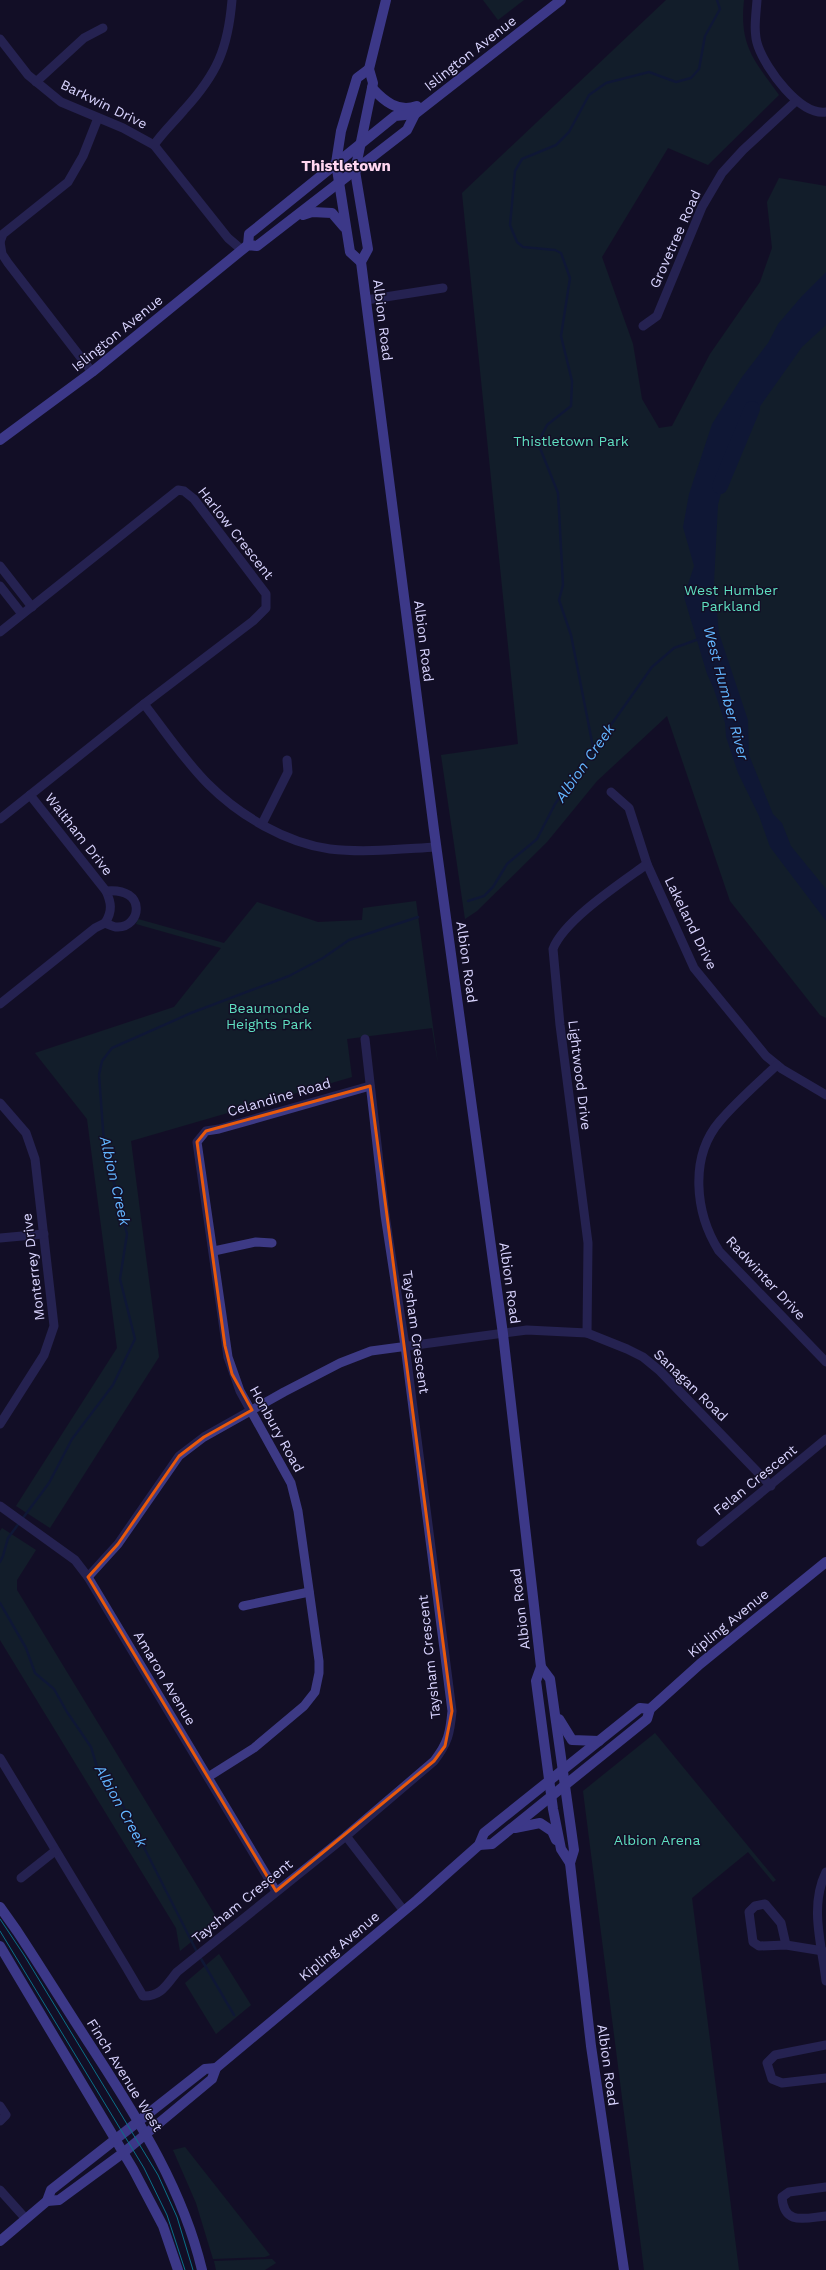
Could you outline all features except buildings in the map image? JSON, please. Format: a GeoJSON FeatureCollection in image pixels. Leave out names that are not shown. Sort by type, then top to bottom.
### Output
{"type":"FeatureCollection","features":[{"type":"Feature","properties":{"kind":"main road","name":"Albion Road"},"geometry":{"type":"LineString","coordinates":[[386,0],[369,69],[373,83],[355,171],[368,249],[361,262],[436,847],[502,1334],[541,1667],[536,1681],[548,1781],[561,1849],[570,1863]]}},
{"type":"Feature","properties":{"kind":"main road","name":"Islington Avenue"},"geometry":{"type":"LineString","coordinates":[[245,247],[257,246],[338,185],[407,130],[415,114],[433,99],[561,0]]}},
{"type":"Feature","properties":{"kind":"main road","name":"Albion Road"},"geometry":{"type":"LineString","coordinates":[[361,262],[350,252],[338,185],[336,163],[341,131],[357,78],[369,69]]}},
{"type":"Feature","properties":{"kind":"main road"},"geometry":{"type":"LineString","coordinates":[[372,88],[389,104],[406,108],[433,99]]}},
{"type":"Feature","properties":{"kind":"main road","name":"Islington Avenue"},"geometry":{"type":"LineString","coordinates":[[0,440],[92,372],[245,247],[249,234],[395,116],[415,114]]}},
{"type":"Feature","properties":{"kind":"main road"},"geometry":{"type":"LineString","coordinates":[[297,217],[312,212],[332,213],[346,229]]}},
{"type":"Feature","properties":{"kind":"main road","name":"Kipling Avenue"},"geometry":{"type":"LineString","coordinates":[[479,1845],[492,1844],[566,1786],[647,1719],[650,1709],[700,1664],[826,1562]]}},
{"type":"Feature","properties":{"kind":"main road","name":"Albion Road"},"geometry":{"type":"LineString","coordinates":[[541,1667],[550,1679],[557,1716],[574,1850],[570,1863],[590,2046],[624,2270]]}},
{"type":"Feature","properties":{"kind":"main road","name":"Kipling Avenue"},"geometry":{"type":"LineString","coordinates":[[47,2201],[59,2200],[123,2153],[212,2079],[216,2068],[404,1911],[479,1845],[484,1833],[640,1708],[650,1709]]}},
{"type":"Feature","properties":{"kind":"main road"},"geometry":{"type":"LineString","coordinates":[[557,1716],[572,1740],[599,1741]]}},
{"type":"Feature","properties":{"kind":"main road"},"geometry":{"type":"LineString","coordinates":[[511,1829],[540,1823],[552,1831],[561,1849]]}},
{"type":"Feature","properties":{"kind":"main road","name":"Finch Avenue West"},"geometry":{"type":"LineString","coordinates":[[0,1908],[18,1931],[139,2121],[178,2196],[194,2241],[202,2270]]}},
{"type":"Feature","properties":{"kind":"main road"},"geometry":{"type":"LineString","coordinates":[[0,1946],[123,2153],[163,2226],[178,2270]]}},
{"type":"Feature","properties":{"kind":"main road","name":"Kipling Avenue"},"geometry":{"type":"LineString","coordinates":[[0,2241],[47,2201],[51,2190],[205,2069],[216,2068]]}},
{"type":"Feature","properties":{"kind":"street"},"geometry":{"type":"LineString","coordinates":[[154,145],[200,92],[222,58],[227,41],[232,0]]}},
{"type":"Feature","properties":{"kind":"street"},"geometry":{"type":"LineString","coordinates":[[757,0],[755,27],[758,46],[766,64],[796,101],[814,111],[826,112]]}},
{"type":"Feature","properties":{"kind":"street"},"geometry":{"type":"LineString","coordinates":[[36,82],[84,38],[103,28]]}},
{"type":"Feature","properties":{"kind":"street","name":"Barkwin Drive"},"geometry":{"type":"LineString","coordinates":[[0,39],[21,68],[61,102],[123,128],[154,145],[228,238],[245,247]]}},
{"type":"Feature","properties":{"kind":"street","name":"Grovetree Road"},"geometry":{"type":"LineString","coordinates":[[643,326],[657,316],[702,207],[722,173],[748,145],[796,101]]}},
{"type":"Feature","properties":{"kind":"street"},"geometry":{"type":"LineString","coordinates":[[92,372],[8,264],[2,254],[0,242],[3,234],[68,182],[83,156],[98,118]]}},
{"type":"Feature","properties":{"kind":"street"},"geometry":{"type":"LineString","coordinates":[[366,300],[443,288]]}},
{"type":"Feature","properties":{"kind":"street","name":"Harlow Crescent"},"geometry":{"type":"LineString","coordinates":[[0,632],[178,490],[190,495],[266,594],[266,608],[253,621],[144,704],[0,819]]}},
{"type":"Feature","properties":{"kind":"street"},"geometry":{"type":"LineString","coordinates":[[0,566],[32,607]]}},
{"type":"Feature","properties":{"kind":"street"},"geometry":{"type":"LineString","coordinates":[[0,586],[22,614]]}},
{"type":"Feature","properties":{"kind":"street"},"geometry":{"type":"LineString","coordinates":[[144,704],[209,785],[262,824],[284,836],[330,849],[368,851],[436,847]]}},
{"type":"Feature","properties":{"kind":"street"},"geometry":{"type":"LineString","coordinates":[[262,824],[288,772],[287,760]]}},
{"type":"Feature","properties":{"kind":"street","name":"Lakeland Drive"},"geometry":{"type":"LineString","coordinates":[[611,792],[629,808],[647,864],[694,968],[757,1045],[777,1065],[826,1095]]}},
{"type":"Feature","properties":{"kind":"street","name":"Waltham Drive"},"geometry":{"type":"LineString","coordinates":[[30,795],[106,890],[111,902],[110,916],[105,923],[116,928],[125,926],[133,920],[136,910],[134,900],[127,892],[106,890]]}},
{"type":"Feature","properties":{"kind":"street","name":"Lightwood Drive"},"geometry":{"type":"LineString","coordinates":[[587,1332],[588,1243],[560,1025],[553,949],[557,939],[571,923],[647,864]]}},
{"type":"Feature","properties":{"kind":"street"},"geometry":{"type":"LineString","coordinates":[[0,1004],[95,928],[105,923]]}},
{"type":"Feature","properties":{"kind":"street","name":"Taysham Crescent"},"geometry":{"type":"LineString","coordinates":[[0,1758],[143,1996],[150,1996],[160,1993],[177,1972],[184,1966],[346,1836],[434,1761],[446,1746],[450,1730],[452,1711],[405,1346],[385,1215],[365,1039]]}},
{"type":"Feature","properties":{"kind":"street","name":"Radwinter Drive"},"geometry":{"type":"LineString","coordinates":[[777,1065],[720,1121],[706,1142],[699,1177],[700,1206],[712,1240],[719,1251],[826,1362]]}},
{"type":"Feature","properties":{"kind":"street","name":"Celandine Road"},"geometry":{"type":"LineString","coordinates":[[199,1139],[206,1131],[219,1129],[370,1086]]}},
{"type":"Feature","properties":{"kind":"street","name":"Monterrey Drive"},"geometry":{"type":"LineString","coordinates":[[0,1103],[26,1133],[35,1159],[54,1326],[44,1355],[0,1424]]}},
{"type":"Feature","properties":{"kind":"street","name":"Honbury Road"},"geometry":{"type":"LineString","coordinates":[[199,1139],[197,1142],[214,1251],[228,1357],[240,1391],[252,1410],[291,1483],[298,1511],[319,1661],[316,1692],[304,1706],[254,1748],[208,1777]]}},
{"type":"Feature","properties":{"kind":"street"},"geometry":{"type":"LineString","coordinates":[[0,1238],[44,1234]]}},
{"type":"Feature","properties":{"kind":"street"},"geometry":{"type":"LineString","coordinates":[[214,1251],[256,1242],[272,1243]]}},
{"type":"Feature","properties":{"kind":"street","name":"Sanagan Road"},"geometry":{"type":"LineString","coordinates":[[88,1577],[118,1544],[179,1456],[204,1437],[340,1363],[371,1351],[405,1346],[526,1330],[587,1332],[627,1349],[643,1358],[660,1371],[771,1486]]}},
{"type":"Feature","properties":{"kind":"street","name":"Felan Crescent"},"geometry":{"type":"LineString","coordinates":[[701,1542],[771,1486],[826,1439]]}},
{"type":"Feature","properties":{"kind":"street","name":"Amaron Avenue"},"geometry":{"type":"LineString","coordinates":[[0,1506],[75,1560],[88,1577],[276,1891]]}},
{"type":"Feature","properties":{"kind":"street"},"geometry":{"type":"LineString","coordinates":[[243,1606],[309,1592]]}},
{"type":"Feature","properties":{"kind":"street"},"geometry":{"type":"LineString","coordinates":[[346,1836],[404,1911]]}},
{"type":"Feature","properties":{"kind":"street"},"geometry":{"type":"LineString","coordinates":[[21,1878],[55,1851]]}},
{"type":"Feature","properties":{"kind":"street"},"geometry":{"type":"LineString","coordinates":[[826,1872],[819,1894],[817,1914],[826,1981]]}},
{"type":"Feature","properties":{"kind":"street"},"geometry":{"type":"LineString","coordinates":[[786,1945],[781,1923],[765,1904],[755,1906],[749,1912],[753,1942],[759,1946],[786,1945],[823,1951]]}},
{"type":"Feature","properties":{"kind":"street"},"geometry":{"type":"LineString","coordinates":[[826,2045],[775,2055],[767,2063],[772,2079],[782,2083],[826,2078]]}},
{"type":"Feature","properties":{"kind":"street"},"geometry":{"type":"LineString","coordinates":[[0,2106],[6,2114],[0,2121]]}},
{"type":"Feature","properties":{"kind":"street"},"geometry":{"type":"LineString","coordinates":[[826,2187],[789,2192],[782,2197],[782,2208],[789,2216],[797,2218],[826,2216]]}},
{"type":"Feature","properties":{"kind":"street"},"geometry":{"type":"LineString","coordinates":[[0,2190],[26,2219]]}},
{"type":"Feature","properties":{"kind":"highlighted area"},"geometry":{"type":"Polygon","coordinates":[[[370,1086],[452,1711],[445,1746],[434,1761],[276,1891],[88,1577],[118,1544],[179,1456],[204,1437],[252,1410],[232,1374],[225,1346],[197,1142],[206,1131],[370,1086]]]}},
{"type":"Feature","properties":{"kind":"green space"},"geometry":{"type":"Polygon","coordinates":[[[483,0],[524,0],[498,20],[483,0]]]}},
{"type":"Feature","properties":{"kind":"green space"},"geometry":{"type":"Polygon","coordinates":[[[666,0],[744,0],[744,29],[750,52],[762,72],[779,95],[708,165],[668,148],[602,257],[633,344],[642,399],[659,428],[672,426],[710,354],[760,282],[772,248],[767,202],[779,178],[826,186],[826,1018],[820,1015],[730,901],[667,716],[597,781],[547,842],[477,911],[465,919],[441,755],[518,744],[462,193],[666,0]]]}},
{"type":"Feature","properties":{"kind":"green space","name":"Beaumonde Heights Park"},"geometry":{"type":"Polygon","coordinates":[[[416,901],[438,1064],[432,1028],[347,1039],[352,1077],[131,1141],[159,1357],[50,1528],[16,1506],[117,1348],[87,1119],[35,1053],[174,1007],[221,948],[136,924],[138,919],[224,943],[257,902],[318,922],[362,920],[363,908],[416,901]]]}},
{"type":"Feature","properties":{"kind":"green space"},"geometry":{"type":"Polygon","coordinates":[[[2,1528],[36,1550],[17,1580],[17,1590],[218,1920],[180,1951],[176,1928],[0,1640],[0,1531],[2,1528]]]}},
{"type":"Feature","properties":{"kind":"green space","name":"Albion Arena"},"geometry":{"type":"Polygon","coordinates":[[[655,1733],[776,1880],[773,1882],[748,1852],[692,1898],[739,2270],[644,2270],[583,1791],[655,1733]]]}},
{"type":"Feature","properties":{"kind":"green space"},"geometry":{"type":"Polygon","coordinates":[[[219,1954],[251,2005],[216,2034],[185,1983],[219,1954]]]}},
{"type":"Feature","properties":{"kind":"green space"},"geometry":{"type":"Polygon","coordinates":[[[185,2147],[270,2255],[265,2257],[213,2259],[196,2203],[173,2150],[185,2147]]]}},
{"type":"Feature","properties":{"kind":"green space"},"geometry":{"type":"Polygon","coordinates":[[[272,2259],[276,2263],[265,2270],[216,2270],[214,2261],[272,2259]]]}},
{"type":"Feature","properties":{"kind":"water"},"geometry":{"type":"Polygon","coordinates":[[[826,272],[826,325],[802,347],[734,443],[718,505],[714,583],[719,633],[748,720],[749,755],[773,814],[782,823],[791,846],[826,889],[826,921],[770,847],[759,816],[738,773],[726,737],[725,723],[707,674],[684,597],[694,566],[683,527],[689,494],[712,424],[742,377],[768,343],[778,324],[802,296],[826,272]]]}},
{"type":"Feature","properties":{"kind":"waterway"},"geometry":{"type":"LineString","coordinates":[[594,752],[571,635],[559,600],[563,585],[558,493],[538,443],[547,425],[571,406],[572,381],[561,336],[570,278],[561,253],[555,250],[523,247],[517,242],[510,225],[515,171],[522,159],[556,145],[569,132],[589,95],[606,83],[649,72],[676,82],[691,78],[699,69],[705,36],[720,9],[717,0]]}},
{"type":"Feature","properties":{"kind":"waterway","name":"West Humber River"},"geometry":{"type":"LineString","coordinates":[[720,486],[752,409]]}},
{"type":"Feature","properties":{"kind":"waterway","name":"Albion Creek"},"geometry":{"type":"LineString","coordinates":[[468,901],[484,896],[493,887],[507,864],[537,839],[555,804],[652,667],[674,648],[699,639]]}},
{"type":"Feature","properties":{"kind":"waterway","name":"Albion Creek"},"geometry":{"type":"LineString","coordinates":[[0,1562],[8,1538],[49,1483],[72,1439],[113,1385],[135,1339],[120,1279],[127,1234],[104,1143],[99,1075],[102,1061],[112,1048],[191,1013],[289,976],[323,958],[349,940],[418,917]]}},
{"type":"Feature","properties":{"kind":"waterway","name":"Albion Creek"},"geometry":{"type":"LineString","coordinates":[[0,1603],[26,1648],[35,1673],[54,1689],[67,1712],[91,1747],[97,1767],[123,1806],[197,1952]]}},
{"type":"Feature","properties":{"kind":"waterway","name":"Albion Creek"},"geometry":{"type":"LineString","coordinates":[[200,1957],[234,2015]]}},
{"type":"Feature","properties":{"kind":"tram line"},"geometry":{"type":"LineString","coordinates":[[0,1919],[24,1955],[158,2175],[177,2217],[193,2270]]}},
{"type":"Feature","properties":{"kind":"tram line"},"geometry":{"type":"LineString","coordinates":[[0,1931],[144,2168],[167,2215],[185,2270]]}},
{"type":"Feature","properties":{"kind":"district","name":"Thistletown"},"geometry":{"type":"Point","coordinates":[346,166]}},
{"type":"Feature","properties":{"kind":"park label","name":"Thistletown Park"},"geometry":{"type":"Point","coordinates":[571,441]}},
{"type":"Feature","properties":{"kind":"park label","name":"West Humber Parkland"},"geometry":{"type":"Point","coordinates":[731,598]}}]}
